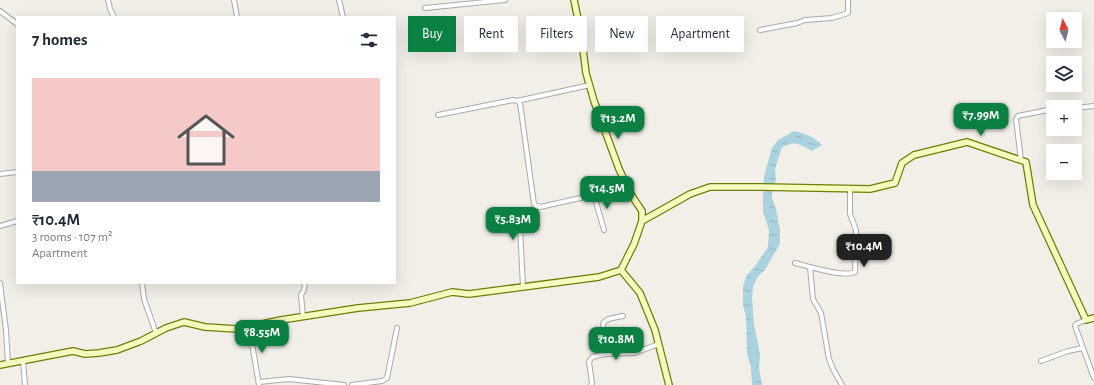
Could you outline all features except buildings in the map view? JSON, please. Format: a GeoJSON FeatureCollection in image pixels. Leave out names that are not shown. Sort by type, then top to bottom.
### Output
{"type":"FeatureCollection","features":[{"type":"Feature","properties":{"kind":"street"},"geometry":{"type":"LineString","coordinates":[[108,0],[114,16]]}},
{"type":"Feature","properties":{"kind":"street"},"geometry":{"type":"LineString","coordinates":[[234,0],[237,16]]}},
{"type":"Feature","properties":{"kind":"street"},"geometry":{"type":"LineString","coordinates":[[339,0],[343,16]]}},
{"type":"Feature","properties":{"kind":"street"},"geometry":{"type":"LineString","coordinates":[[425,8],[505,0]]}},
{"type":"Feature","properties":{"kind":"street"},"geometry":{"type":"LineString","coordinates":[[0,365],[73,351],[85,354],[117,350],[141,341],[166,328],[184,322],[205,326],[237,328],[358,308],[410,303],[452,292],[469,294],[599,277],[621,270],[634,244],[642,221],[642,211],[632,196],[619,169],[594,101],[586,73],[581,34],[574,0]]}},
{"type":"Feature","properties":{"kind":"street"},"geometry":{"type":"LineString","coordinates":[[760,30],[795,24],[805,20],[832,18],[848,13],[848,0]]}},
{"type":"Feature","properties":{"kind":"street"},"geometry":{"type":"LineString","coordinates":[[0,11],[16,23]]}},
{"type":"Feature","properties":{"kind":"street"},"geometry":{"type":"LineString","coordinates":[[438,115],[513,100],[517,101],[590,85]]}},
{"type":"Feature","properties":{"kind":"street"},"geometry":{"type":"LineString","coordinates":[[517,101],[520,103],[534,204],[537,206]]}},
{"type":"Feature","properties":{"kind":"street"},"geometry":{"type":"LineString","coordinates":[[1082,107],[1094,106]]}},
{"type":"Feature","properties":{"kind":"street"},"geometry":{"type":"LineString","coordinates":[[1021,160],[1016,119],[1018,116],[1046,110]]}},
{"type":"Feature","properties":{"kind":"street"},"geometry":{"type":"LineString","coordinates":[[642,221],[690,194],[710,187],[870,189],[895,183],[902,163],[914,155],[967,142],[1026,162],[1033,206],[1086,320]]}},
{"type":"Feature","properties":{"kind":"street"},"geometry":{"type":"LineString","coordinates":[[0,174],[16,172]]}},
{"type":"Feature","properties":{"kind":"street"},"geometry":{"type":"LineString","coordinates":[[523,287],[520,226],[523,220],[537,206],[540,207],[594,195],[626,183]]}},
{"type":"Feature","properties":{"kind":"street"},"geometry":{"type":"LineString","coordinates":[[795,263],[830,272],[852,274],[855,272],[856,230],[850,214],[850,188]]}},
{"type":"Feature","properties":{"kind":"street"},"geometry":{"type":"LineString","coordinates":[[594,195],[604,230]]}},
{"type":"Feature","properties":{"kind":"street"},"geometry":{"type":"LineString","coordinates":[[0,226],[16,221]]}},
{"type":"Feature","properties":{"kind":"street"},"geometry":{"type":"LineString","coordinates":[[810,267],[813,299],[821,312],[829,359],[842,385]]}},
{"type":"Feature","properties":{"kind":"street"},"geometry":{"type":"LineString","coordinates":[[621,270],[640,293],[655,330],[669,385]]}},
{"type":"Feature","properties":{"kind":"street"},"geometry":{"type":"LineString","coordinates":[[0,283],[6,330],[8,364]]}},
{"type":"Feature","properties":{"kind":"street"},"geometry":{"type":"LineString","coordinates":[[142,284],[144,299],[156,334]]}},
{"type":"Feature","properties":{"kind":"street"},"geometry":{"type":"LineString","coordinates":[[302,317],[301,295],[305,284]]}},
{"type":"Feature","properties":{"kind":"street"},"geometry":{"type":"LineString","coordinates":[[605,354],[604,321],[623,316]]}},
{"type":"Feature","properties":{"kind":"street"},"geometry":{"type":"LineString","coordinates":[[1094,318],[1075,325],[1094,378]]}},
{"type":"Feature","properties":{"kind":"street"},"geometry":{"type":"LineString","coordinates":[[249,326],[259,383],[289,379],[344,385]]}},
{"type":"Feature","properties":{"kind":"street"},"geometry":{"type":"LineString","coordinates":[[352,385],[382,381],[388,378],[397,328]]}},
{"type":"Feature","properties":{"kind":"street"},"geometry":{"type":"LineString","coordinates":[[0,331],[6,330]]}},
{"type":"Feature","properties":{"kind":"street"},"geometry":{"type":"LineString","coordinates":[[591,385],[589,362],[595,355],[634,353],[659,344]]}},
{"type":"Feature","properties":{"kind":"street"},"geometry":{"type":"LineString","coordinates":[[1041,361],[1068,351],[1083,348]]}},
{"type":"Feature","properties":{"kind":"street"},"geometry":{"type":"LineString","coordinates":[[23,361],[25,385]]}},
{"type":"Feature","properties":{"kind":"water"},"geometry":{"type":"Polygon","coordinates":[[[794,131],[816,139],[822,145],[812,151],[797,144],[782,147],[775,169],[776,179],[772,191],[772,198],[776,209],[780,230],[780,244],[764,271],[758,276],[753,287],[752,297],[754,325],[760,357],[759,368],[762,385],[752,385],[751,367],[747,353],[743,286],[747,275],[768,247],[769,230],[763,212],[763,194],[764,176],[772,148],[778,140],[794,131]]]}}]}
